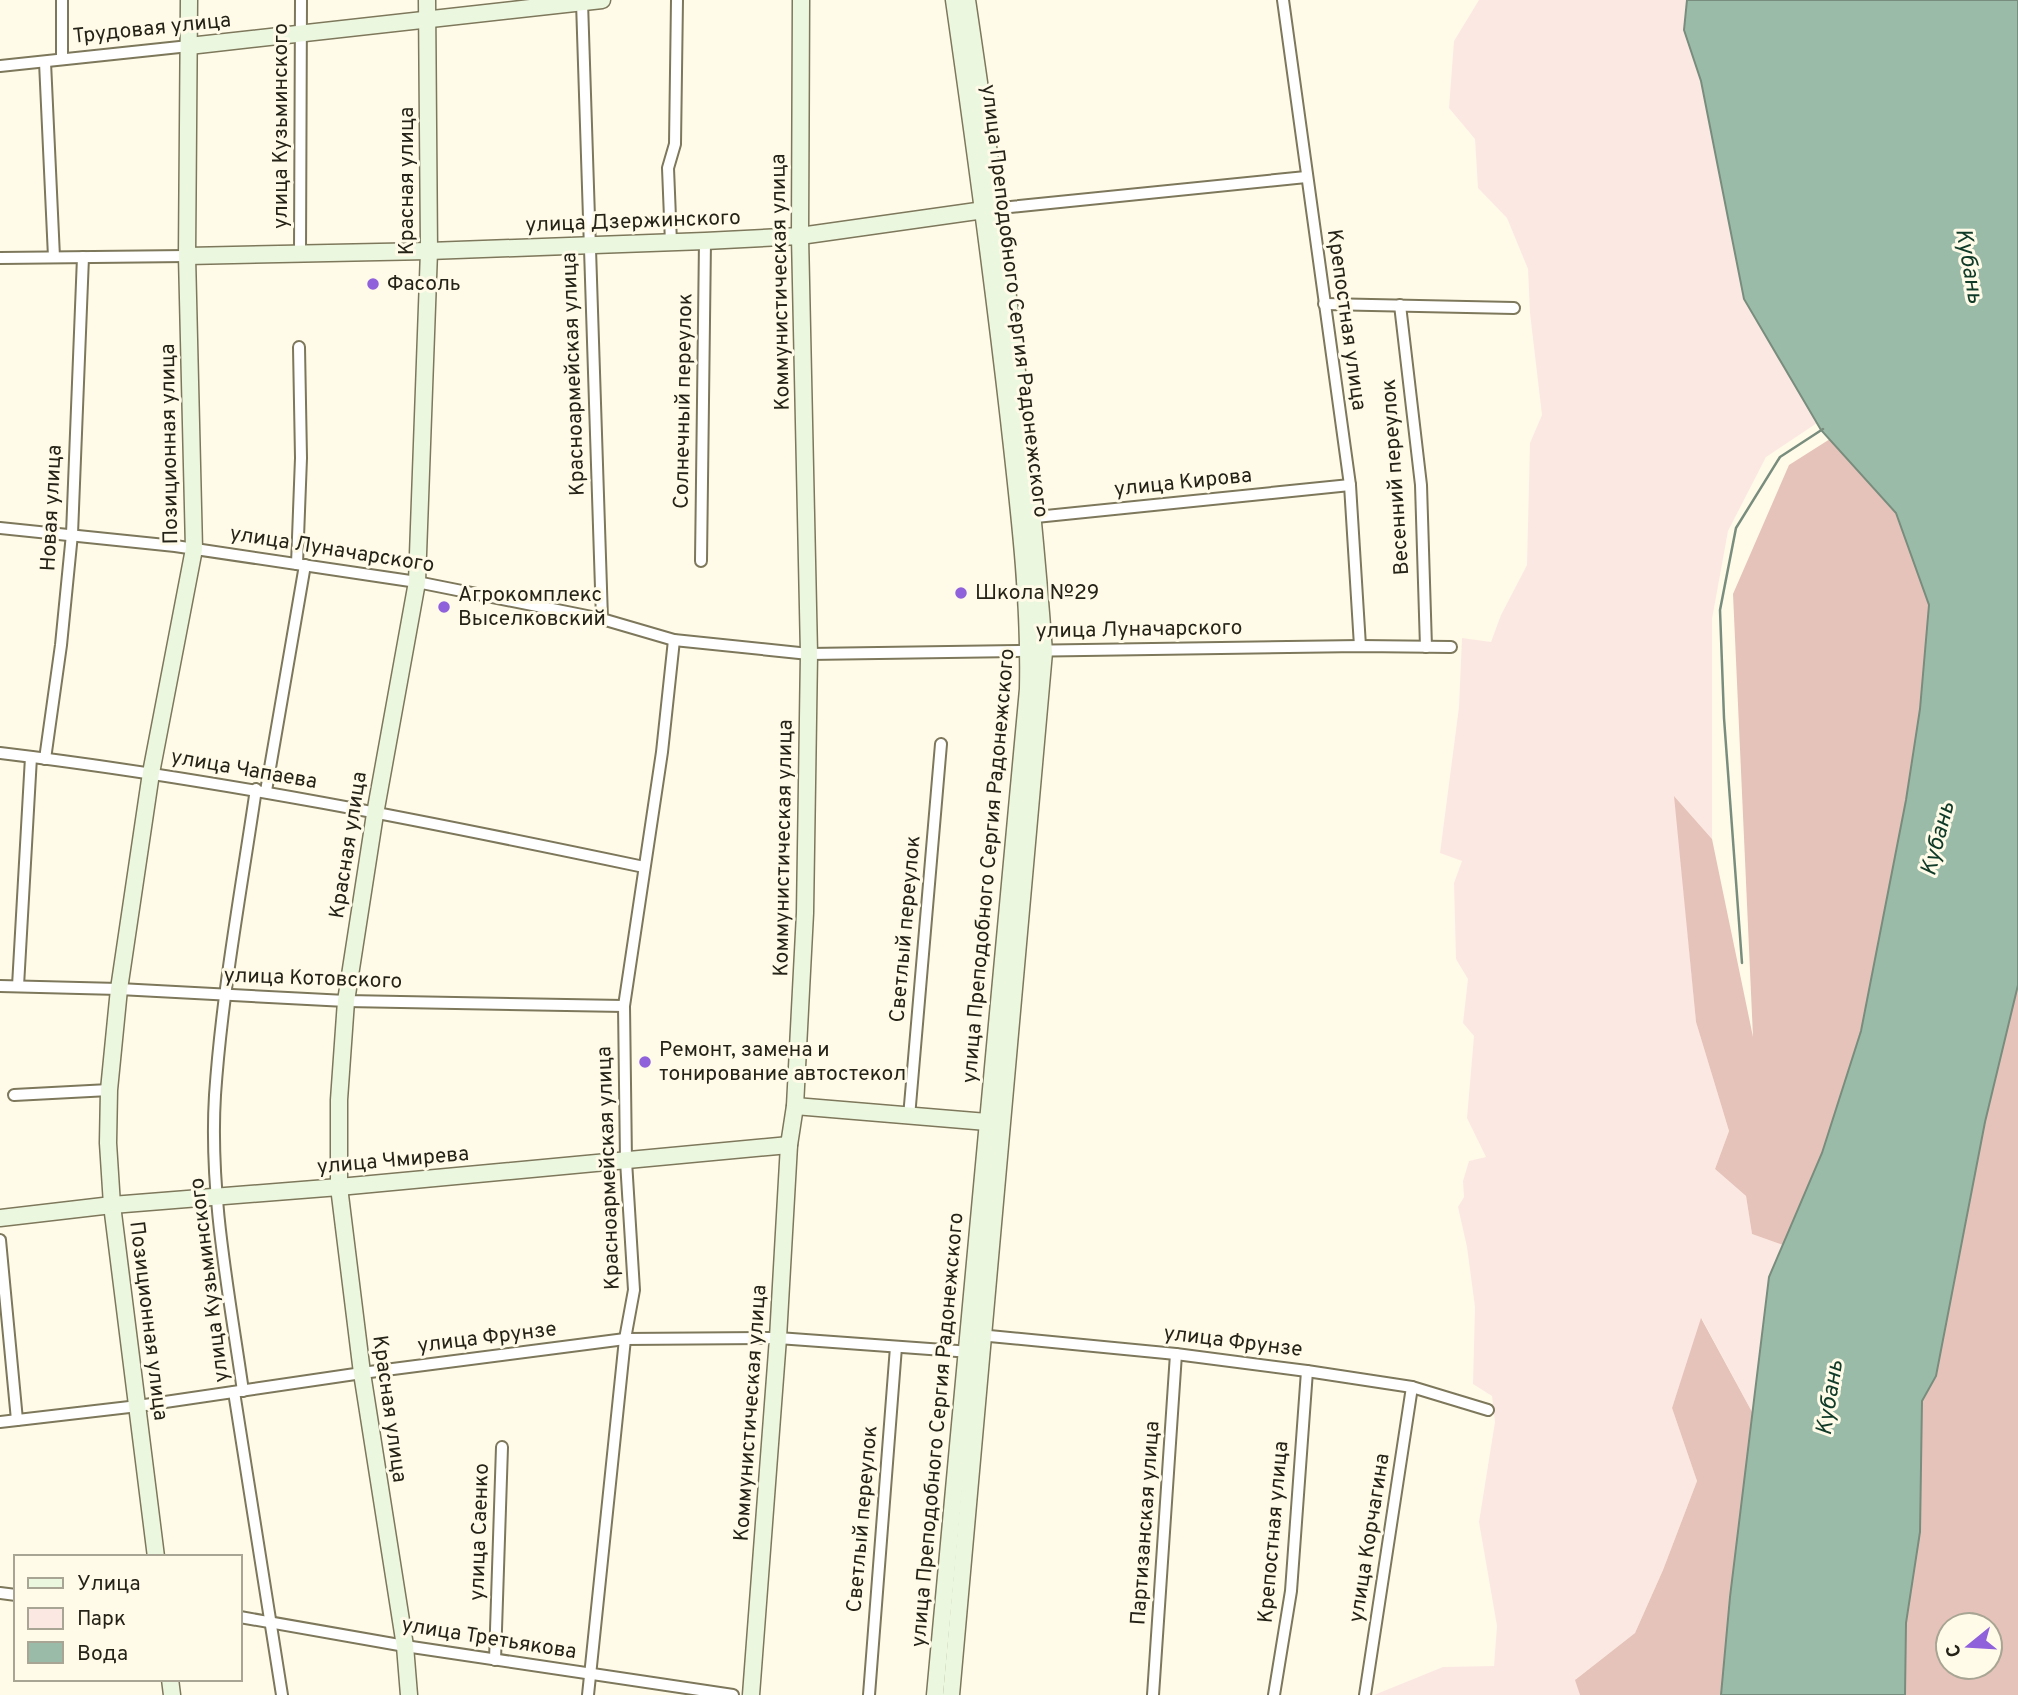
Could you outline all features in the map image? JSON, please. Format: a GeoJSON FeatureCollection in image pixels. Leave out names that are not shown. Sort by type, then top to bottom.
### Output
{"type":"FeatureCollection","features":[{"type":"Feature","properties":{"kind":"street"},"geometry":{"type":"LineString","coordinates":[[62,0],[62,59]]}},
{"type":"Feature","properties":{"kind":"street","name":"Позиционная улица"},"geometry":{"type":"LineString","coordinates":[[156,1555],[112,1205],[108,1143],[109,1090],[118,989],[151,773],[194,549],[187,256],[189,0]]}},
{"type":"Feature","properties":{"kind":"street","name":"улица Кузьминского"},"geometry":{"type":"LineString","coordinates":[[300,253],[301,0]]}},
{"type":"Feature","properties":{"kind":"street","name":"Красная улица"},"geometry":{"type":"LineString","coordinates":[[409,1695],[405,1646],[362,1373],[339,1187],[339,1100],[346,1001],[374,814],[417,582],[429,251],[427,0]]}},
{"type":"Feature","properties":{"kind":"street","name":"Трудовая улица"},"geometry":{"type":"LineString","coordinates":[[0,66],[427,19],[554,2],[601,0]]}},
{"type":"Feature","properties":{"kind":"street"},"geometry":{"type":"LineString","coordinates":[[671,243],[668,168],[675,144],[677,0]]}},
{"type":"Feature","properties":{"kind":"street","name":"Коммунистическая улица"},"geometry":{"type":"LineString","coordinates":[[751,1695],[778,1338],[805,913],[809,654],[800,236],[801,0]]}},
{"type":"Feature","properties":{"kind":"street","name":"улица Преподобного Сергия Радонежского"},"geometry":{"type":"LineString","coordinates":[[954,0],[991,209]]}},
{"type":"Feature","properties":{"kind":"street","name":"улица Преподобного Сергия Радонежского"},"geometry":{"type":"LineString","coordinates":[[934,1695],[976,1334],[1028,689],[1036,652],[1028,598],[1026,518],[967,0]]}},
{"type":"Feature","properties":{"kind":"street","name":"Крепостная улица"},"geometry":{"type":"LineString","coordinates":[[1283,0],[1350,485],[1360,646]]}},
{"type":"Feature","properties":{"kind":"street","name":"Красноармейская улица"},"geometry":{"type":"LineString","coordinates":[[582,2],[602,619]]}},
{"type":"Feature","properties":{"kind":"street"},"geometry":{"type":"LineString","coordinates":[[45,62],[54,257]]}},
{"type":"Feature","properties":{"kind":"street","name":"улица Дзержинского"},"geometry":{"type":"LineString","coordinates":[[0,258],[429,251],[800,236],[991,209],[1306,177]]}},
{"type":"Feature","properties":{"kind":"street","name":"Солнечный переулок"},"geometry":{"type":"LineString","coordinates":[[701,561],[705,241]]}},
{"type":"Feature","properties":{"kind":"street","name":"Новая улица"},"geometry":{"type":"LineString","coordinates":[[45,759],[61,645],[72,534],[83,257]]}},
{"type":"Feature","properties":{"kind":"street"},"geometry":{"type":"LineString","coordinates":[[1324,304],[1514,308]]}},
{"type":"Feature","properties":{"kind":"street","name":"Весенний переулок"},"geometry":{"type":"LineString","coordinates":[[1400,305],[1421,485],[1426,647]]}},
{"type":"Feature","properties":{"kind":"street","name":"улица Кузьминского"},"geometry":{"type":"LineString","coordinates":[[282,1695],[238,1391],[216,1197],[215,1096],[226,996],[301,565],[299,347]]}},
{"type":"Feature","properties":{"kind":"street","name":"улица Кирова"},"geometry":{"type":"LineString","coordinates":[[1026,518],[1350,485]]}},
{"type":"Feature","properties":{"kind":"street","name":"улица Луначарского"},"geometry":{"type":"LineString","coordinates":[[0,528],[194,549],[417,582],[602,619],[674,640],[809,654],[1451,647]]}},
{"type":"Feature","properties":{"kind":"street","name":"Красноармейская улица"},"geometry":{"type":"LineString","coordinates":[[588,1695],[625,1339],[634,1290],[626,1161],[624,1006],[662,752],[674,640]]}},
{"type":"Feature","properties":{"kind":"street","name":"Светлый переулок"},"geometry":{"type":"LineString","coordinates":[[909,1117],[941,744]]}},
{"type":"Feature","properties":{"kind":"street","name":"улица Чапаева"},"geometry":{"type":"LineString","coordinates":[[0,754],[261,790],[374,814],[414,818],[644,867]]}},
{"type":"Feature","properties":{"kind":"street"},"geometry":{"type":"LineString","coordinates":[[18,986],[31,757]]}},
{"type":"Feature","properties":{"kind":"street","name":"улица Котовского"},"geometry":{"type":"LineString","coordinates":[[0,986],[118,989],[346,1001],[624,1006]]}},
{"type":"Feature","properties":{"kind":"street"},"geometry":{"type":"LineString","coordinates":[[14,1095],[109,1090]]}},
{"type":"Feature","properties":{"kind":"street"},"geometry":{"type":"LineString","coordinates":[[794,1106],[995,1122]]}},
{"type":"Feature","properties":{"kind":"street","name":"улица Чмирева"},"geometry":{"type":"LineString","coordinates":[[0,1218],[112,1205],[339,1187],[789,1145]]}},
{"type":"Feature","properties":{"kind":"street"},"geometry":{"type":"LineString","coordinates":[[0,1240],[17,1420]]}},
{"type":"Feature","properties":{"kind":"street","name":"улица Фрунзе"},"geometry":{"type":"LineString","coordinates":[[976,1334],[1176,1354],[1307,1371],[1412,1387],[1488,1410]]}},
{"type":"Feature","properties":{"kind":"street","name":"улица Фрунзе"},"geometry":{"type":"LineString","coordinates":[[0,1422],[138,1406],[362,1373],[625,1339],[778,1338],[974,1352]]}},
{"type":"Feature","properties":{"kind":"street","name":"Светлый переулок"},"geometry":{"type":"LineString","coordinates":[[869,1695],[897,1347]]}},
{"type":"Feature","properties":{"kind":"street","name":"улица Преподобного Сергия Радонежского"},"geometry":{"type":"LineString","coordinates":[[951,1695],[974,1352]]}},
{"type":"Feature","properties":{"kind":"street","name":"Партизанская улица"},"geometry":{"type":"LineString","coordinates":[[1153,1695],[1176,1354]]}},
{"type":"Feature","properties":{"kind":"street","name":"Крепостная улица"},"geometry":{"type":"LineString","coordinates":[[1274,1695],[1291,1591],[1307,1371]]}},
{"type":"Feature","properties":{"kind":"street","name":"улица Корчагина"},"geometry":{"type":"LineString","coordinates":[[1365,1695],[1412,1387]]}},
{"type":"Feature","properties":{"kind":"street","name":"улица Саенко"},"geometry":{"type":"LineString","coordinates":[[495,1660],[502,1447]]}},
{"type":"Feature","properties":{"kind":"street","name":"улица Третьякова"},"geometry":{"type":"LineString","coordinates":[[242,1617],[405,1646],[733,1695]]}},
{"type":"Feature","properties":{"kind":"green space"},"geometry":{"type":"Polygon","coordinates":[[[1479,0],[1687,0],[1684,30],[1701,81],[1744,299],[1817,423],[1766,457],[1728,531],[1712,619],[1712,839],[1675,797],[1696,1022],[1729,1131],[1715,1169],[1746,1196],[1752,1234],[1783,1245],[1769,1277],[1752,1412],[1702,1319],[1672,1408],[1697,1481],[1663,1570],[1635,1633],[1576,1679],[1580,1695],[1374,1695],[1443,1667],[1494,1666],[1497,1626],[1479,1522],[1495,1422],[1492,1396],[1473,1384],[1475,1307],[1467,1247],[1458,1207],[1464,1197],[1463,1181],[1469,1161],[1486,1157],[1467,1118],[1474,1036],[1463,1023],[1468,979],[1456,959],[1454,883],[1462,861],[1440,853],[1459,707],[1462,638],[1491,642],[1501,615],[1527,565],[1530,443],[1542,415],[1530,313],[1528,269],[1507,218],[1478,188],[1475,139],[1449,108],[1454,41],[1479,0]]]}},
{"type":"Feature","properties":{"kind":"shaded area"},"geometry":{"type":"Polygon","coordinates":[[[1830,439],[1896,513],[1929,605],[1920,709],[1906,800],[1861,1031],[1822,1153],[1783,1245],[1752,1234],[1746,1196],[1715,1169],[1729,1131],[1696,1022],[1674,796],[1712,839],[1753,1037],[1733,594],[1789,465],[1830,439]]]}},
{"type":"Feature","properties":{"kind":"shaded area"},"geometry":{"type":"Polygon","coordinates":[[[2018,985],[2018,1695],[1905,1695],[1906,1623],[1920,1532],[1922,1401],[1936,1375],[1985,1122],[2018,985]]]}},
{"type":"Feature","properties":{"kind":"shaded area"},"geometry":{"type":"Polygon","coordinates":[[[1701,1318],[1752,1412],[1721,1695],[1580,1695],[1575,1680],[1635,1633],[1663,1570],[1697,1481],[1672,1408],[1701,1318]]]}},
{"type":"Feature","properties":{"kind":"water","name":"Кубань"},"geometry":{"type":"Polygon","coordinates":[[[1687,0],[2018,0],[2018,985],[1985,1122],[1936,1376],[1922,1401],[1920,1532],[1906,1623],[1905,1695],[1721,1695],[1730,1597],[1769,1277],[1822,1153],[1861,1031],[1906,800],[1920,709],[1929,605],[1896,513],[1821,430],[1744,299],[1701,81],[1684,30],[1687,0]]]}},
{"type":"Feature","properties":{"kind":"waterway"},"geometry":{"type":"LineString","coordinates":[[1742,963],[1724,718],[1720,610],[1736,528],[1780,457],[1823,429]]}},
{"type":"Feature","properties":{"kind":"place","name":"Фасоль"},"geometry":{"type":"Point","coordinates":[373,284]}},
{"type":"Feature","properties":{"kind":"place","name":"Школа №29"},"geometry":{"type":"Point","coordinates":[961,593]}},
{"type":"Feature","properties":{"kind":"place","name":"Агрокомплекс Выселковский"},"geometry":{"type":"Point","coordinates":[444,607]}},
{"type":"Feature","properties":{"kind":"place","name":"Ремонт, замена и тонирование автостекол"},"geometry":{"type":"Point","coordinates":[645,1062]}}]}
